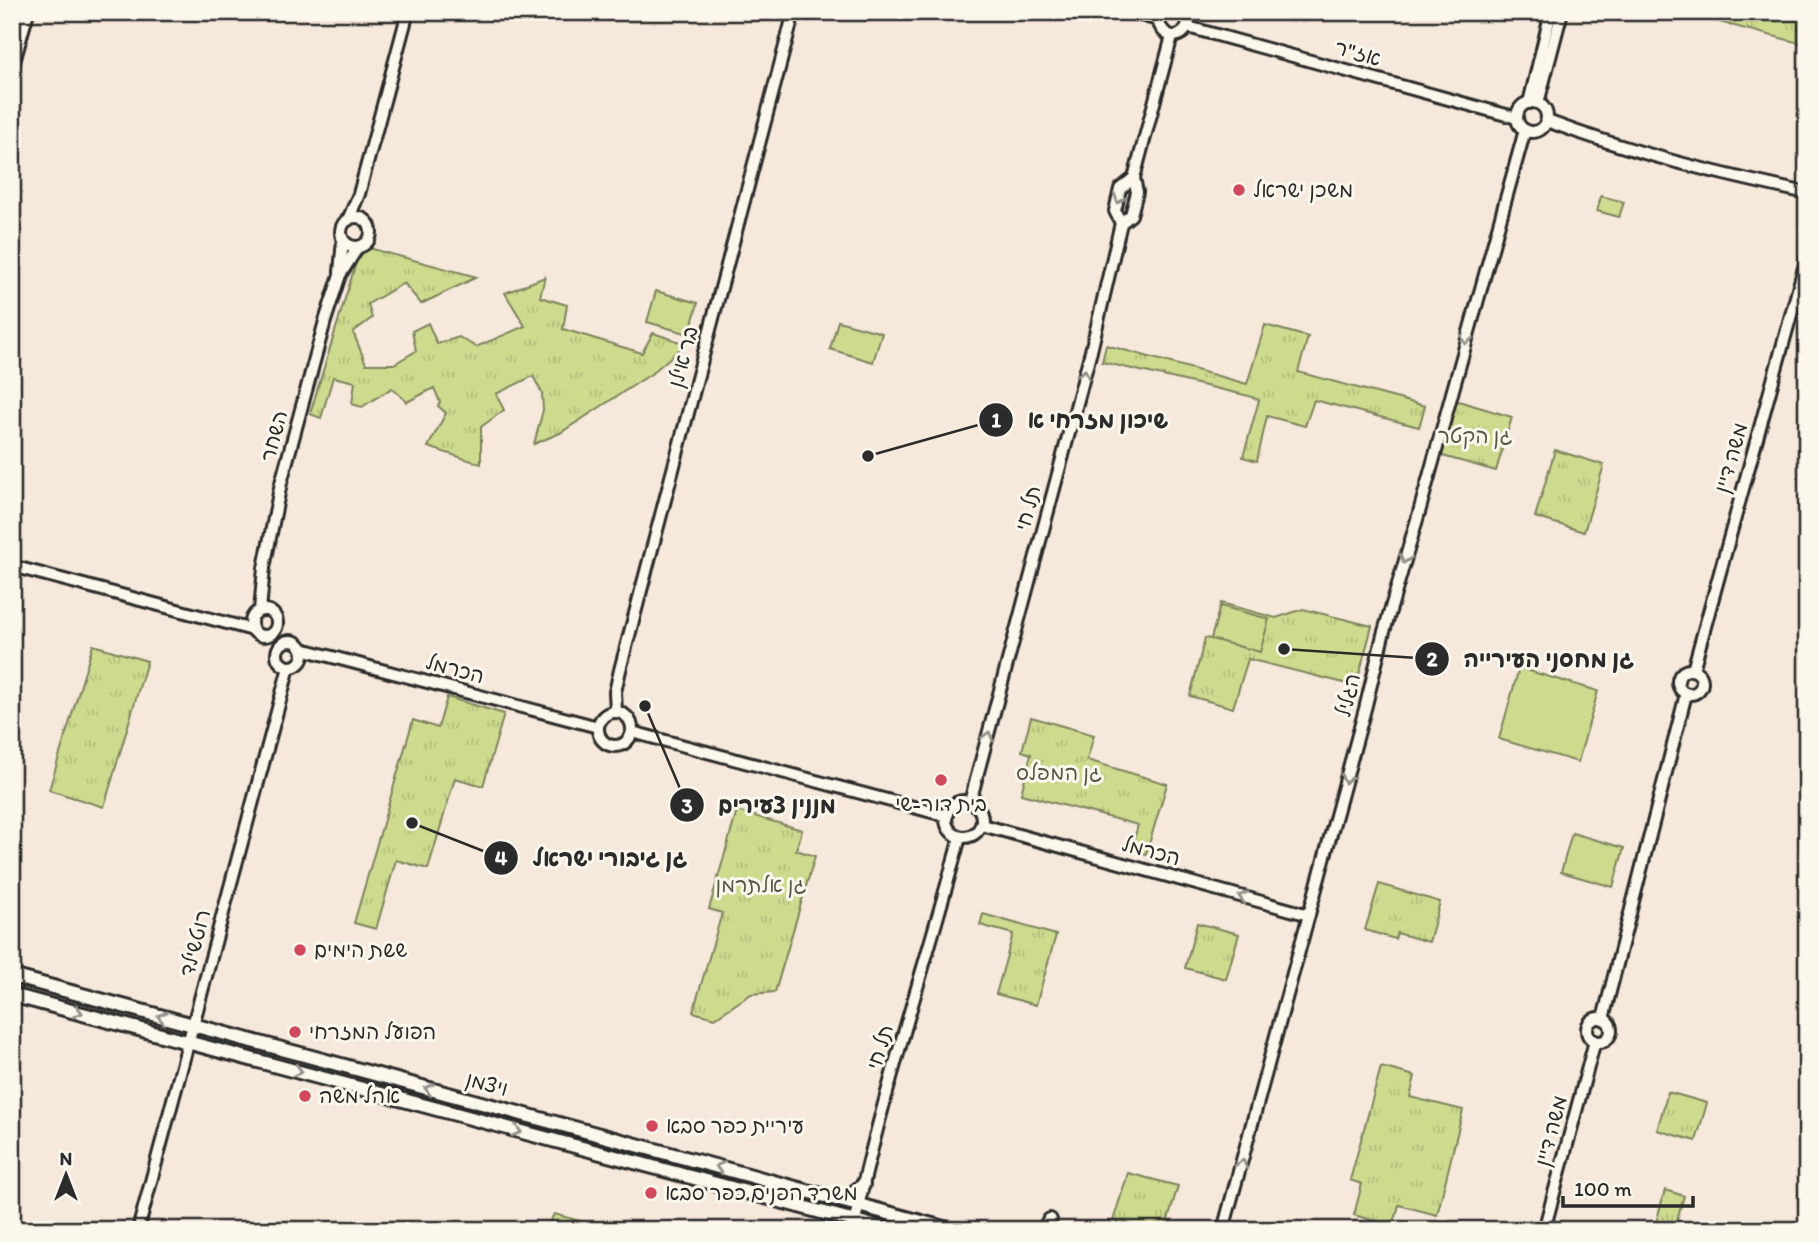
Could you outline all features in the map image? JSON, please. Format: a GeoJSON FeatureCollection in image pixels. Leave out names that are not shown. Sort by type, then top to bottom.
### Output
{"type":"FeatureCollection","features":[{"type":"Feature","properties":{"kind":"main road","name":"ויצמן"},"geometry":{"type":"LineString","coordinates":[[12,976],[951,1230]]}},
{"type":"Feature","properties":{"kind":"main road","name":"ויצמן"},"geometry":{"type":"LineString","coordinates":[[12,995],[854,1225],[886,1229]]}},
{"type":"Feature","properties":{"kind":"main road"},"geometry":{"type":"LineString","coordinates":[[845,1201],[863,1185]]}},
{"type":"Feature","properties":{"kind":"main road"},"geometry":{"type":"LineString","coordinates":[[869,1230],[886,1229]]}},
{"type":"Feature","properties":{"kind":"street"},"geometry":{"type":"LineString","coordinates":[[12,69],[28,12]]}},
{"type":"Feature","properties":{"kind":"street"},"geometry":{"type":"LineString","coordinates":[[348,220],[359,194],[408,12]]}},
{"type":"Feature","properties":{"kind":"street","name":"בר אילן"},"geometry":{"type":"LineString","coordinates":[[616,712],[615,692],[620,670],[794,12]]}},
{"type":"Feature","properties":{"kind":"street"},"geometry":{"type":"LineString","coordinates":[[1130,12],[1160,16],[1161,29],[1172,36],[1181,34],[1188,27],[1185,12]]}},
{"type":"Feature","properties":{"kind":"street"},"geometry":{"type":"LineString","coordinates":[[1534,103],[1552,12]]}},
{"type":"Feature","properties":{"kind":"street"},"geometry":{"type":"LineString","coordinates":[[1534,103],[1562,12]]}},
{"type":"Feature","properties":{"kind":"street","name":"אז\"ר"},"geometry":{"type":"LineString","coordinates":[[1188,27],[1517,118]]}},
{"type":"Feature","properties":{"kind":"street","name":"תל חי"},"geometry":{"type":"LineString","coordinates":[[970,802],[1091,351],[1121,223],[1131,215],[1137,192],[1134,178],[1172,36]]}},
{"type":"Feature","properties":{"kind":"street"},"geometry":{"type":"LineString","coordinates":[[1534,103],[1547,113],[1547,121],[1542,129],[1529,132],[1521,127],[1517,118],[1522,106],[1534,103]]}},
{"type":"Feature","properties":{"kind":"street"},"geometry":{"type":"LineString","coordinates":[[1547,121],[1654,157],[1807,193]]}},
{"type":"Feature","properties":{"kind":"street","name":"הגליל"},"geometry":{"type":"LineString","coordinates":[[1223,1230],[1363,719],[1383,635],[1525,130]]}},
{"type":"Feature","properties":{"kind":"street","name":"תל חי"},"geometry":{"type":"LineString","coordinates":[[1121,223],[1115,211],[1120,189],[1134,178]]}},
{"type":"Feature","properties":{"kind":"street"},"geometry":{"type":"LineString","coordinates":[[359,194],[364,220],[370,227],[370,236],[366,244],[349,246],[343,240],[342,225],[355,217],[364,220]]}},
{"type":"Feature","properties":{"kind":"street","name":"השחר"},"geometry":{"type":"LineString","coordinates":[[260,610],[264,568],[281,483],[340,275],[343,240]]}},
{"type":"Feature","properties":{"kind":"street","name":"השחר"},"geometry":{"type":"LineString","coordinates":[[340,275],[358,247]]}},
{"type":"Feature","properties":{"kind":"street","name":"משה דיין"},"geometry":{"type":"LineString","coordinates":[[1693,670],[1807,257]]}},
{"type":"Feature","properties":{"kind":"street"},"geometry":{"type":"LineString","coordinates":[[12,566],[258,633],[272,633],[277,624]]}},
{"type":"Feature","properties":{"kind":"street"},"geometry":{"type":"LineString","coordinates":[[278,651],[258,633],[251,619],[254,614],[260,610],[271,612],[277,624],[302,649],[302,660],[296,666],[289,667],[279,660],[278,651],[281,645],[292,641]]}},
{"type":"Feature","properties":{"kind":"street","name":"הכרמל"},"geometry":{"type":"LineString","coordinates":[[302,649],[598,727]]}},
{"type":"Feature","properties":{"kind":"street","name":"רוטשילד"},"geometry":{"type":"LineString","coordinates":[[138,1230],[289,667]]}},
{"type":"Feature","properties":{"kind":"street"},"geometry":{"type":"LineString","coordinates":[[1684,670],[1693,670],[1701,677],[1701,687],[1695,693],[1686,694],[1678,685],[1678,677],[1684,670]]}},
{"type":"Feature","properties":{"kind":"street"},"geometry":{"type":"LineString","coordinates":[[1603,1018],[1686,694]]}},
{"type":"Feature","properties":{"kind":"street"},"geometry":{"type":"LineString","coordinates":[[616,712],[627,716],[632,732],[621,745],[610,745],[601,738],[598,727],[604,716],[616,712]]}},
{"type":"Feature","properties":{"kind":"street"},"geometry":{"type":"LineString","coordinates":[[632,732],[947,816]]}},
{"type":"Feature","properties":{"kind":"street"},"geometry":{"type":"LineString","coordinates":[[970,802],[981,811],[982,825],[976,834],[960,837],[948,827],[947,816],[953,805],[970,802]]}},
{"type":"Feature","properties":{"kind":"street","name":"הכרמל"},"geometry":{"type":"LineString","coordinates":[[982,825],[1309,915]]}},
{"type":"Feature","properties":{"kind":"street","name":"תל חי"},"geometry":{"type":"LineString","coordinates":[[854,1225],[880,1117],[960,837]]}},
{"type":"Feature","properties":{"kind":"street"},"geometry":{"type":"LineString","coordinates":[[1603,1018],[1610,1024],[1611,1033],[1602,1041],[1595,1041],[1587,1028],[1595,1019],[1603,1018]]}},
{"type":"Feature","properties":{"kind":"street","name":"משה דיין"},"geometry":{"type":"LineString","coordinates":[[1544,1230],[1595,1041]]}},
{"type":"Feature","properties":{"kind":"green space"},"geometry":{"type":"Polygon","coordinates":[[[1681,12],[1807,12],[1807,45],[1681,12]]]}},
{"type":"Feature","properties":{"kind":"green space"},"geometry":{"type":"Polygon","coordinates":[[[1601,196],[1624,202],[1619,217],[1597,211],[1601,196]]]}},
{"type":"Feature","properties":{"kind":"green space"},"geometry":{"type":"Polygon","coordinates":[[[361,246],[477,277],[421,304],[404,283],[368,304],[372,318],[353,332],[366,364],[394,364],[416,351],[412,331],[428,323],[437,344],[459,337],[476,347],[525,326],[505,293],[545,277],[540,297],[567,305],[563,329],[642,353],[653,333],[686,344],[651,374],[560,433],[534,444],[543,410],[542,393],[533,376],[496,394],[504,410],[481,427],[481,464],[428,447],[446,413],[438,406],[440,402],[434,388],[407,402],[392,388],[362,407],[352,404],[355,382],[333,377],[321,418],[310,414],[361,246]]]}},
{"type":"Feature","properties":{"kind":"green space"},"geometry":{"type":"Polygon","coordinates":[[[656,291],[698,303],[689,334],[647,322],[656,291]]]}},
{"type":"Feature","properties":{"kind":"green space"},"geometry":{"type":"Polygon","coordinates":[[[838,321],[882,333],[873,362],[830,349],[838,321]]]}},
{"type":"Feature","properties":{"kind":"green space"},"geometry":{"type":"Polygon","coordinates":[[[1265,325],[1308,337],[1298,372],[1425,406],[1419,427],[1314,400],[1305,426],[1267,416],[1257,461],[1243,457],[1259,400],[1102,362],[1106,345],[1247,384],[1265,325]]]}},
{"type":"Feature","properties":{"kind":"green space","name":"גן הקטר"},"geometry":{"type":"Polygon","coordinates":[[[1455,400],[1512,417],[1496,471],[1439,455],[1455,400]]]}},
{"type":"Feature","properties":{"kind":"green space"},"geometry":{"type":"Polygon","coordinates":[[[1555,450],[1604,465],[1584,532],[1535,517],[1555,450]]]}},
{"type":"Feature","properties":{"kind":"green space"},"geometry":{"type":"Polygon","coordinates":[[[1221,603],[1276,618],[1303,609],[1372,626],[1356,686],[1248,659],[1233,708],[1190,696],[1205,638],[1211,639],[1221,603]]]}},
{"type":"Feature","properties":{"kind":"green space"},"geometry":{"type":"Polygon","coordinates":[[[1220,606],[1269,619],[1260,652],[1211,639],[1220,606]]]}},
{"type":"Feature","properties":{"kind":"green space"},"geometry":{"type":"Polygon","coordinates":[[[93,645],[147,661],[104,807],[49,790],[93,645]]]}},
{"type":"Feature","properties":{"kind":"green space"},"geometry":{"type":"Polygon","coordinates":[[[1519,668],[1598,691],[1578,762],[1499,739],[1519,668]]]}},
{"type":"Feature","properties":{"kind":"green space"},"geometry":{"type":"Polygon","coordinates":[[[447,697],[504,714],[483,786],[455,778],[428,869],[396,860],[376,929],[354,923],[413,720],[438,728],[447,697]]]}},
{"type":"Feature","properties":{"kind":"green space","name":"גן המפלס"},"geometry":{"type":"Polygon","coordinates":[[[1031,717],[1094,735],[1087,760],[1167,784],[1146,854],[1131,850],[1138,825],[1021,794],[1031,754],[1022,751],[1031,717]]]}},
{"type":"Feature","properties":{"kind":"green space","name":"גן אלתרמן"},"geometry":{"type":"Polygon","coordinates":[[[737,811],[802,830],[796,850],[815,856],[775,992],[751,994],[715,1018],[693,1012],[722,913],[709,909],[737,811]]]}},
{"type":"Feature","properties":{"kind":"green space"},"geometry":{"type":"Polygon","coordinates":[[[1572,833],[1624,848],[1613,887],[1561,872],[1572,833]]]}},
{"type":"Feature","properties":{"kind":"green space"},"geometry":{"type":"Polygon","coordinates":[[[1379,884],[1440,902],[1429,942],[1397,933],[1395,939],[1365,930],[1379,884]]]}},
{"type":"Feature","properties":{"kind":"green space"},"geometry":{"type":"Polygon","coordinates":[[[983,914],[1056,935],[1036,1005],[996,994],[1013,934],[980,925],[983,914]]]}},
{"type":"Feature","properties":{"kind":"green space"},"geometry":{"type":"Polygon","coordinates":[[[1197,923],[1239,934],[1226,979],[1185,968],[1197,923]]]}},
{"type":"Feature","properties":{"kind":"green space"},"geometry":{"type":"Polygon","coordinates":[[[1381,1067],[1415,1076],[1410,1097],[1463,1110],[1437,1215],[1399,1205],[1393,1226],[1354,1215],[1362,1184],[1350,1180],[1381,1067]]]}},
{"type":"Feature","properties":{"kind":"green space"},"geometry":{"type":"Polygon","coordinates":[[[1668,1092],[1707,1103],[1696,1141],[1657,1130],[1668,1092]]]}},
{"type":"Feature","properties":{"kind":"green space"},"geometry":{"type":"Polygon","coordinates":[[[1128,1173],[1178,1186],[1165,1230],[1146,1230],[1113,1221],[1128,1173]]]}},
{"type":"Feature","properties":{"kind":"green space"},"geometry":{"type":"Polygon","coordinates":[[[1665,1190],[1684,1196],[1674,1230],[1654,1230],[1665,1190]]]}},
{"type":"Feature","properties":{"kind":"green space"},"geometry":{"type":"Polygon","coordinates":[[[554,1214],[603,1227],[603,1230],[546,1230],[554,1214]]]}},
{"type":"Feature","properties":{"kind":"place","name":"משכן ישראל"},"geometry":{"type":"Point","coordinates":[1239,190]}},
{"type":"Feature","properties":{"kind":"place","name":"שיכון מזרחי א"},"geometry":{"type":"Point","coordinates":[868,456]}},
{"type":"Feature","properties":{"kind":"place","name":"גן מחסני העירייה"},"geometry":{"type":"Point","coordinates":[1284,649]}},
{"type":"Feature","properties":{"kind":"place","name":"מננין צעירים"},"geometry":{"type":"Point","coordinates":[645,706]}},
{"type":"Feature","properties":{"kind":"place","name":"בית דור-שי"},"geometry":{"type":"Point","coordinates":[941,780]}},
{"type":"Feature","properties":{"kind":"place","name":"גן גיבורי ישראל"},"geometry":{"type":"Point","coordinates":[412,823]}},
{"type":"Feature","properties":{"kind":"place","name":"ששת הימים"},"geometry":{"type":"Point","coordinates":[300,950]}},
{"type":"Feature","properties":{"kind":"place","name":"הפועל המזרחי"},"geometry":{"type":"Point","coordinates":[295,1032]}},
{"type":"Feature","properties":{"kind":"place","name":"אהל משה"},"geometry":{"type":"Point","coordinates":[305,1096]}},
{"type":"Feature","properties":{"kind":"place","name":"עיריית כפר סבא"},"geometry":{"type":"Point","coordinates":[652,1126]}},
{"type":"Feature","properties":{"kind":"place","name":"משרד הפנים כפר סבא"},"geometry":{"type":"Point","coordinates":[651,1193]}}]}
